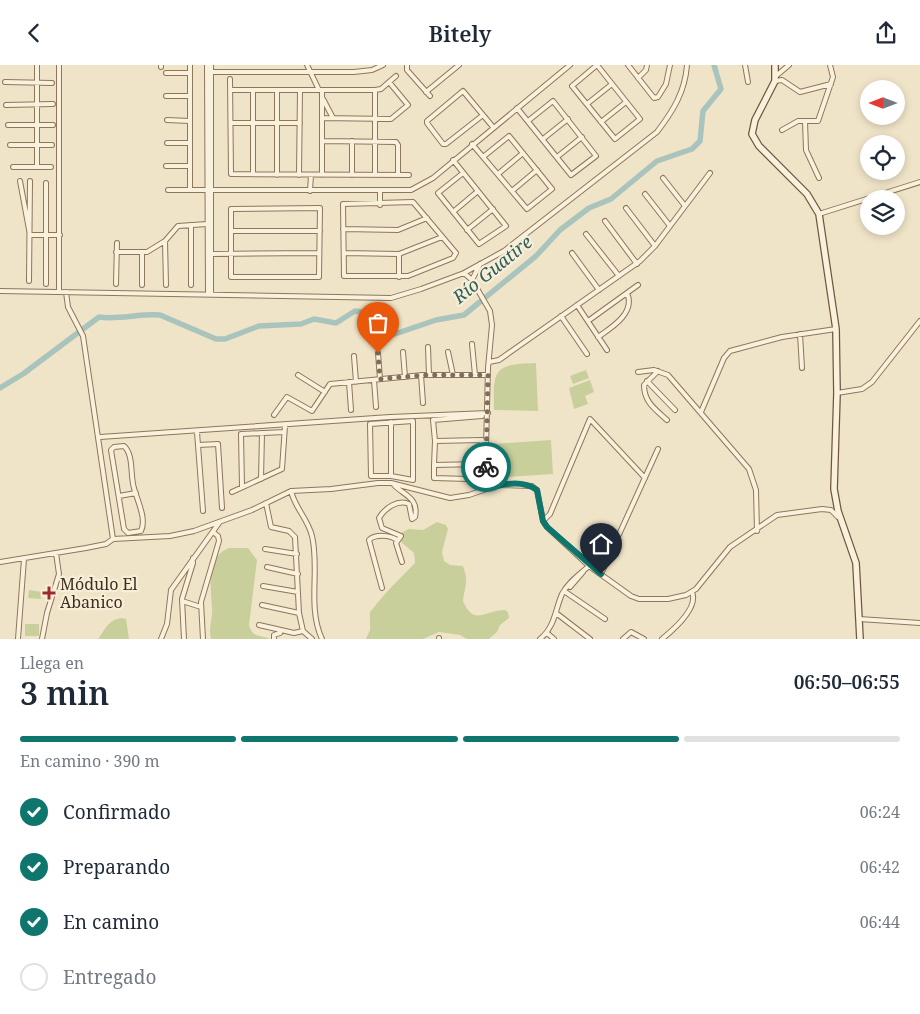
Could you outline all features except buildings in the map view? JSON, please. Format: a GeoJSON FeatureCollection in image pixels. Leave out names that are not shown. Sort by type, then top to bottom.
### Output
{"type":"FeatureCollection","features":[{"type":"Feature","properties":{"kind":"main road"},"geometry":{"type":"LineString","coordinates":[[775,65],[776,78],[755,120],[753,137],[758,146],[807,194],[819,215],[836,329],[837,393],[833,479],[835,500],[856,563],[860,639]]}},
{"type":"Feature","properties":{"kind":"street"},"geometry":{"type":"LineString","coordinates":[[37,65],[37,167]]}},
{"type":"Feature","properties":{"kind":"street"},"geometry":{"type":"LineString","coordinates":[[59,65],[59,291]]}},
{"type":"Feature","properties":{"kind":"street"},"geometry":{"type":"LineString","coordinates":[[190,65],[190,190]]}},
{"type":"Feature","properties":{"kind":"street"},"geometry":{"type":"LineString","coordinates":[[207,65],[209,72]]}},
{"type":"Feature","properties":{"kind":"street"},"geometry":{"type":"LineString","coordinates":[[210,294],[208,225],[209,72],[211,65]]}},
{"type":"Feature","properties":{"kind":"street"},"geometry":{"type":"LineString","coordinates":[[256,65],[256,72]]}},
{"type":"Feature","properties":{"kind":"street"},"geometry":{"type":"LineString","coordinates":[[304,72],[306,65]]}},
{"type":"Feature","properties":{"kind":"street"},"geometry":{"type":"LineString","coordinates":[[306,65],[321,90],[322,96],[322,175]]}},
{"type":"Feature","properties":{"kind":"street"},"geometry":{"type":"LineString","coordinates":[[340,65],[340,72]]}},
{"type":"Feature","properties":{"kind":"street"},"geometry":{"type":"LineString","coordinates":[[209,72],[340,72],[372,70],[383,65]]}},
{"type":"Feature","properties":{"kind":"street"},"geometry":{"type":"LineString","coordinates":[[407,65],[407,70],[430,96]]}},
{"type":"Feature","properties":{"kind":"street"},"geometry":{"type":"LineString","coordinates":[[426,91],[459,65]]}},
{"type":"Feature","properties":{"kind":"street"},"geometry":{"type":"LineString","coordinates":[[168,190],[411,190],[433,178],[570,65]]}},
{"type":"Feature","properties":{"kind":"street"},"geometry":{"type":"LineString","coordinates":[[597,65],[640,119],[615,139],[572,86],[597,65]]}},
{"type":"Feature","properties":{"kind":"street"},"geometry":{"type":"LineString","coordinates":[[628,65],[653,97],[658,97],[666,84],[670,65]]}},
{"type":"Feature","properties":{"kind":"street"},"geometry":{"type":"LineString","coordinates":[[638,78],[647,65]]}},
{"type":"Feature","properties":{"kind":"street"},"geometry":{"type":"LineString","coordinates":[[0,291],[391,298],[421,289],[464,273],[504,251],[657,132],[674,109],[683,88],[687,65]]}},
{"type":"Feature","properties":{"kind":"street"},"geometry":{"type":"LineString","coordinates":[[745,65],[748,82]]}},
{"type":"Feature","properties":{"kind":"street"},"geometry":{"type":"LineString","coordinates":[[789,65],[776,78],[800,92],[831,84]]}},
{"type":"Feature","properties":{"kind":"street"},"geometry":{"type":"LineString","coordinates":[[782,130],[790,124],[818,121],[833,77],[830,65]]}},
{"type":"Feature","properties":{"kind":"street"},"geometry":{"type":"LineString","coordinates":[[166,73],[190,73]]}},
{"type":"Feature","properties":{"kind":"street"},"geometry":{"type":"LineString","coordinates":[[231,90],[375,90],[389,83],[396,76]]}},
{"type":"Feature","properties":{"kind":"street"},"geometry":{"type":"LineString","coordinates":[[230,79],[231,174],[409,175]]}},
{"type":"Feature","properties":{"kind":"street"},"geometry":{"type":"LineString","coordinates":[[5,82],[52,83]]}},
{"type":"Feature","properties":{"kind":"street"},"geometry":{"type":"LineString","coordinates":[[322,118],[391,119],[408,105],[389,83]]}},
{"type":"Feature","properties":{"kind":"street"},"geometry":{"type":"LineString","coordinates":[[587,104],[612,84]]}},
{"type":"Feature","properties":{"kind":"street"},"geometry":{"type":"LineString","coordinates":[[253,90],[253,175]]}},
{"type":"Feature","properties":{"kind":"street"},"geometry":{"type":"LineString","coordinates":[[277,90],[277,175]]}},
{"type":"Feature","properties":{"kind":"street"},"geometry":{"type":"LineString","coordinates":[[299,175],[300,90]]}},
{"type":"Feature","properties":{"kind":"street"},"geometry":{"type":"LineString","coordinates":[[375,90],[375,175]]}},
{"type":"Feature","properties":{"kind":"street"},"geometry":{"type":"LineString","coordinates":[[483,115],[446,144],[443,144],[427,123],[463,91],[483,115],[493,127]]}},
{"type":"Feature","properties":{"kind":"street"},"geometry":{"type":"LineString","coordinates":[[166,96],[190,96]]}},
{"type":"Feature","properties":{"kind":"street"},"geometry":{"type":"LineString","coordinates":[[322,96],[333,118]]}},
{"type":"Feature","properties":{"kind":"street"},"geometry":{"type":"LineString","coordinates":[[517,107],[542,139],[571,175],[596,155],[553,101],[528,121]]}},
{"type":"Feature","properties":{"kind":"street"},"geometry":{"type":"LineString","coordinates":[[601,122],[626,102]]}},
{"type":"Feature","properties":{"kind":"street"},"geometry":{"type":"LineString","coordinates":[[6,105],[53,104]]}},
{"type":"Feature","properties":{"kind":"street"},"geometry":{"type":"LineString","coordinates":[[542,139],[568,119]]}},
{"type":"Feature","properties":{"kind":"street"},"geometry":{"type":"LineString","coordinates":[[166,120],[190,121]]}},
{"type":"Feature","properties":{"kind":"street"},"geometry":{"type":"LineString","coordinates":[[805,121],[806,150],[819,178]]}},
{"type":"Feature","properties":{"kind":"street"},"geometry":{"type":"LineString","coordinates":[[231,123],[300,123]]}},
{"type":"Feature","properties":{"kind":"street"},"geometry":{"type":"LineString","coordinates":[[8,125],[53,125]]}},
{"type":"Feature","properties":{"kind":"street"},"geometry":{"type":"LineString","coordinates":[[472,144],[483,157],[498,174],[527,209],[552,189],[509,135],[483,157]]}},
{"type":"Feature","properties":{"kind":"street"},"geometry":{"type":"LineString","coordinates":[[557,157],[582,137]]}},
{"type":"Feature","properties":{"kind":"street"},"geometry":{"type":"LineString","coordinates":[[322,141],[396,142],[398,145],[398,175]]}},
{"type":"Feature","properties":{"kind":"street"},"geometry":{"type":"LineString","coordinates":[[352,141],[352,175]]}},
{"type":"Feature","properties":{"kind":"street"},"geometry":{"type":"LineString","coordinates":[[167,143],[190,143]]}},
{"type":"Feature","properties":{"kind":"street"},"geometry":{"type":"LineString","coordinates":[[10,145],[52,145]]}},
{"type":"Feature","properties":{"kind":"street"},"geometry":{"type":"LineString","coordinates":[[498,174],[523,153]]}},
{"type":"Feature","properties":{"kind":"street"},"geometry":{"type":"LineString","coordinates":[[453,160],[506,226],[493,237],[479,244],[438,193],[463,173]]}},
{"type":"Feature","properties":{"kind":"street"},"geometry":{"type":"LineString","coordinates":[[166,166],[190,166]]}},
{"type":"Feature","properties":{"kind":"street"},"geometry":{"type":"LineString","coordinates":[[13,167],[51,167]]}},
{"type":"Feature","properties":{"kind":"street"},"geometry":{"type":"LineString","coordinates":[[512,191],[537,171]]}},
{"type":"Feature","properties":{"kind":"street"},"geometry":{"type":"LineString","coordinates":[[489,362],[499,360],[637,264],[655,245],[710,173]]}},
{"type":"Feature","properties":{"kind":"street"},"geometry":{"type":"LineString","coordinates":[[310,191],[311,175]]}},
{"type":"Feature","properties":{"kind":"street"},"geometry":{"type":"LineString","coordinates":[[663,178],[685,206]]}},
{"type":"Feature","properties":{"kind":"street"},"geometry":{"type":"LineString","coordinates":[[20,181],[30,235]]}},
{"type":"Feature","properties":{"kind":"street"},"geometry":{"type":"LineString","coordinates":[[29,281],[30,181]]}},
{"type":"Feature","properties":{"kind":"street"},"geometry":{"type":"LineString","coordinates":[[46,183],[46,284]]}},
{"type":"Feature","properties":{"kind":"street"},"geometry":{"type":"LineString","coordinates":[[819,215],[920,183]]}},
{"type":"Feature","properties":{"kind":"street"},"geometry":{"type":"LineString","coordinates":[[209,190],[210,294]]}},
{"type":"Feature","properties":{"kind":"street"},"geometry":{"type":"LineString","coordinates":[[380,191],[380,205]]}},
{"type":"Feature","properties":{"kind":"street"},"geometry":{"type":"LineString","coordinates":[[453,211],[478,191]]}},
{"type":"Feature","properties":{"kind":"street"},"geometry":{"type":"LineString","coordinates":[[645,194],[670,226]]}},
{"type":"Feature","properties":{"kind":"street"},"geometry":{"type":"LineString","coordinates":[[414,203],[456,253],[453,258],[408,276],[344,276],[343,204],[380,205],[414,203]]}},
{"type":"Feature","properties":{"kind":"street"},"geometry":{"type":"LineString","coordinates":[[320,208],[319,277],[231,277],[231,231],[231,209],[320,208]]}},
{"type":"Feature","properties":{"kind":"street"},"geometry":{"type":"LineString","coordinates":[[626,208],[655,245]]}},
{"type":"Feature","properties":{"kind":"street"},"geometry":{"type":"LineString","coordinates":[[467,230],[493,209]]}},
{"type":"Feature","properties":{"kind":"street"},"geometry":{"type":"LineString","coordinates":[[343,229],[398,230],[427,218]]}},
{"type":"Feature","properties":{"kind":"street"},"geometry":{"type":"LineString","coordinates":[[606,221],[637,264]]}},
{"type":"Feature","properties":{"kind":"street"},"geometry":{"type":"LineString","coordinates":[[116,252],[142,253],[155,248],[165,241],[178,225],[208,225]]}},
{"type":"Feature","properties":{"kind":"street"},"geometry":{"type":"LineString","coordinates":[[190,285],[191,225]]}},
{"type":"Feature","properties":{"kind":"street"},"geometry":{"type":"LineString","coordinates":[[231,231],[320,231]]}},
{"type":"Feature","properties":{"kind":"street"},"geometry":{"type":"LineString","coordinates":[[586,234],[619,276]]}},
{"type":"Feature","properties":{"kind":"street"},"geometry":{"type":"LineString","coordinates":[[30,235],[60,235]]}},
{"type":"Feature","properties":{"kind":"street"},"geometry":{"type":"LineString","coordinates":[[344,253],[399,254],[442,237]]}},
{"type":"Feature","properties":{"kind":"street"},"geometry":{"type":"LineString","coordinates":[[165,241],[166,285]]}},
{"type":"Feature","properties":{"kind":"street"},"geometry":{"type":"LineString","coordinates":[[116,243],[116,284]]}},
{"type":"Feature","properties":{"kind":"street"},"geometry":{"type":"LineString","coordinates":[[142,253],[142,285]]}},
{"type":"Feature","properties":{"kind":"street"},"geometry":{"type":"LineString","coordinates":[[211,254],[319,253]]}},
{"type":"Feature","properties":{"kind":"street"},"geometry":{"type":"LineString","coordinates":[[572,253],[599,290]]}},
{"type":"Feature","properties":{"kind":"street"},"geometry":{"type":"LineString","coordinates":[[399,254],[399,277]]}},
{"type":"Feature","properties":{"kind":"street"},"geometry":{"type":"LineString","coordinates":[[472,279],[480,264]]}},
{"type":"Feature","properties":{"kind":"street"},"geometry":{"type":"LineString","coordinates":[[464,273],[472,279],[480,297],[487,306],[492,325],[488,375],[486,489]]}},
{"type":"Feature","properties":{"kind":"street"},"geometry":{"type":"LineString","coordinates":[[588,321],[638,285]]}},
{"type":"Feature","properties":{"kind":"street"},"geometry":{"type":"LineString","coordinates":[[66,291],[68,307],[83,336],[100,437],[113,539]]}},
{"type":"Feature","properties":{"kind":"street"},"geometry":{"type":"LineString","coordinates":[[598,337],[622,318],[629,301],[627,293]]}},
{"type":"Feature","properties":{"kind":"street"},"geometry":{"type":"LineString","coordinates":[[577,305],[607,350]]}},
{"type":"Feature","properties":{"kind":"street"},"geometry":{"type":"LineString","coordinates":[[561,316],[587,354]]}},
{"type":"Feature","properties":{"kind":"street"},"geometry":{"type":"LineString","coordinates":[[837,393],[866,387],[920,321]]}},
{"type":"Feature","properties":{"kind":"street"},"geometry":{"type":"LineString","coordinates":[[701,413],[724,358],[730,351],[800,334],[836,329]]}},
{"type":"Feature","properties":{"kind":"street"},"geometry":{"type":"LineString","coordinates":[[800,334],[802,368]]}},
{"type":"Feature","properties":{"kind":"street"},"geometry":{"type":"LineString","coordinates":[[472,344],[475,375]]}},
{"type":"Feature","properties":{"kind":"street"},"geometry":{"type":"LineString","coordinates":[[428,347],[429,375]]}},
{"type":"Feature","properties":{"kind":"street"},"geometry":{"type":"LineString","coordinates":[[403,352],[405,377]]}},
{"type":"Feature","properties":{"kind":"street"},"geometry":{"type":"LineString","coordinates":[[448,352],[453,375]]}},
{"type":"Feature","properties":{"kind":"street"},"geometry":{"type":"LineString","coordinates":[[378,353],[380,379]]}},
{"type":"Feature","properties":{"kind":"street"},"geometry":{"type":"LineString","coordinates":[[354,356],[356,382]]}},
{"type":"Feature","properties":{"kind":"street"},"geometry":{"type":"LineString","coordinates":[[658,371],[644,385],[646,399],[667,420]]}},
{"type":"Feature","properties":{"kind":"street"},"geometry":{"type":"LineString","coordinates":[[638,372],[658,371],[668,375],[749,469],[756,490],[757,531]]}},
{"type":"Feature","properties":{"kind":"street"},"geometry":{"type":"LineString","coordinates":[[298,375],[325,391]]}},
{"type":"Feature","properties":{"kind":"street"},"geometry":{"type":"LineString","coordinates":[[274,415],[287,397],[312,411],[330,384],[421,375],[488,375]]}},
{"type":"Feature","properties":{"kind":"street"},"geometry":{"type":"LineString","coordinates":[[421,375],[422,403]]}},
{"type":"Feature","properties":{"kind":"street"},"geometry":{"type":"LineString","coordinates":[[374,380],[376,407]]}},
{"type":"Feature","properties":{"kind":"street"},"geometry":{"type":"LineString","coordinates":[[647,381],[675,410]]}},
{"type":"Feature","properties":{"kind":"street"},"geometry":{"type":"LineString","coordinates":[[349,382],[351,409]]}},
{"type":"Feature","properties":{"kind":"street"},"geometry":{"type":"LineString","coordinates":[[100,437],[285,426],[390,417],[488,413]]}},
{"type":"Feature","properties":{"kind":"street"},"geometry":{"type":"LineString","coordinates":[[469,479],[434,478],[435,441],[433,420],[482,416]]}},
{"type":"Feature","properties":{"kind":"street"},"geometry":{"type":"LineString","coordinates":[[390,417],[391,476]]}},
{"type":"Feature","properties":{"kind":"street"},"geometry":{"type":"LineString","coordinates":[[543,521],[550,514],[590,419],[645,478]]}},
{"type":"Feature","properties":{"kind":"street"},"geometry":{"type":"LineString","coordinates":[[413,421],[413,480],[391,476],[371,476],[370,424],[413,421]]}},
{"type":"Feature","properties":{"kind":"street"},"geometry":{"type":"LineString","coordinates":[[232,492],[282,469],[285,426]]}},
{"type":"Feature","properties":{"kind":"street"},"geometry":{"type":"LineString","coordinates":[[197,432],[203,511]]}},
{"type":"Feature","properties":{"kind":"street"},"geometry":{"type":"LineString","coordinates":[[242,487],[241,434],[284,432]]}},
{"type":"Feature","properties":{"kind":"street"},"geometry":{"type":"LineString","coordinates":[[261,479],[262,433]]}},
{"type":"Feature","properties":{"kind":"street"},"geometry":{"type":"LineString","coordinates":[[124,436],[124,445],[128,451],[143,526],[140,531],[125,531],[111,450],[114,447],[124,445]]}},
{"type":"Feature","properties":{"kind":"street"},"geometry":{"type":"LineString","coordinates":[[434,465],[481,464],[482,440]]}},
{"type":"Feature","properties":{"kind":"street"},"geometry":{"type":"LineString","coordinates":[[435,441],[487,440]]}},
{"type":"Feature","properties":{"kind":"street"},"geometry":{"type":"LineString","coordinates":[[198,445],[218,444],[222,508]]}},
{"type":"Feature","properties":{"kind":"street"},"geometry":{"type":"LineString","coordinates":[[601,574],[658,449]]}},
{"type":"Feature","properties":{"kind":"street"},"geometry":{"type":"LineString","coordinates":[[0,562],[106,544],[113,539],[170,536],[194,531],[292,491],[331,489],[378,483],[394,484],[443,498],[469,495],[509,484],[532,486],[537,490],[543,521],[590,566],[630,596],[639,599],[668,599],[692,592],[730,547],[757,531],[777,515],[822,509],[831,511],[842,523]]}},
{"type":"Feature","properties":{"kind":"street"},"geometry":{"type":"LineString","coordinates":[[394,484],[411,497],[416,509],[415,517],[412,519],[409,504],[397,503],[380,516],[379,523],[382,528],[401,536],[397,540]]}},
{"type":"Feature","properties":{"kind":"street"},"geometry":{"type":"LineString","coordinates":[[292,491],[294,502],[311,534],[316,614],[322,639]]}},
{"type":"Feature","properties":{"kind":"street"},"geometry":{"type":"LineString","coordinates":[[119,496],[136,493]]}},
{"type":"Feature","properties":{"kind":"street"},"geometry":{"type":"LineString","coordinates":[[266,503],[270,526],[293,534],[297,554],[299,613],[303,631],[312,639]]}},
{"type":"Feature","properties":{"kind":"street"},"geometry":{"type":"LineString","coordinates":[[161,639],[166,624],[168,595],[220,521]]}},
{"type":"Feature","properties":{"kind":"street"},"geometry":{"type":"LineString","coordinates":[[203,639],[201,607],[219,541],[218,536],[213,532]]}},
{"type":"Feature","properties":{"kind":"street"},"geometry":{"type":"LineString","coordinates":[[382,589],[369,540],[373,537],[389,536],[397,540]]}},
{"type":"Feature","properties":{"kind":"street"},"geometry":{"type":"LineString","coordinates":[[397,540],[402,563]]}},
{"type":"Feature","properties":{"kind":"street"},"geometry":{"type":"LineString","coordinates":[[265,549],[297,554]]}},
{"type":"Feature","properties":{"kind":"street"},"geometry":{"type":"LineString","coordinates":[[42,639],[47,613],[60,574],[56,553]]}},
{"type":"Feature","properties":{"kind":"street"},"geometry":{"type":"LineString","coordinates":[[184,639],[182,601],[193,558]]}},
{"type":"Feature","properties":{"kind":"street"},"geometry":{"type":"LineString","coordinates":[[18,639],[24,559]]}},
{"type":"Feature","properties":{"kind":"street"},"geometry":{"type":"LineString","coordinates":[[540,639],[547,633],[566,589],[590,566]]}},
{"type":"Feature","properties":{"kind":"street"},"geometry":{"type":"LineString","coordinates":[[266,567],[298,574]]}},
{"type":"Feature","properties":{"kind":"street"},"geometry":{"type":"LineString","coordinates":[[263,586],[298,593]]}},
{"type":"Feature","properties":{"kind":"street"},"geometry":{"type":"LineString","coordinates":[[566,589],[605,619]]}},
{"type":"Feature","properties":{"kind":"street"},"geometry":{"type":"LineString","coordinates":[[662,639],[681,623],[692,603],[694,597],[692,592]]}},
{"type":"Feature","properties":{"kind":"street"},"geometry":{"type":"LineString","coordinates":[[182,601],[201,607]]}},
{"type":"Feature","properties":{"kind":"street"},"geometry":{"type":"LineString","coordinates":[[262,605],[299,613]]}},
{"type":"Feature","properties":{"kind":"street"},"geometry":{"type":"LineString","coordinates":[[556,613],[590,639]]}},
{"type":"Feature","properties":{"kind":"street"},"geometry":{"type":"LineString","coordinates":[[859,619],[920,623]]}},
{"type":"Feature","properties":{"kind":"street"},"geometry":{"type":"LineString","coordinates":[[259,625],[294,633],[303,631]]}},
{"type":"Feature","properties":{"kind":"street"},"geometry":{"type":"LineString","coordinates":[[274,639],[274,635],[282,630]]}},
{"type":"Feature","properties":{"kind":"street"},"geometry":{"type":"LineString","coordinates":[[623,639],[630,632],[644,639]]}},
{"type":"Feature","properties":{"kind":"street"},"geometry":{"type":"LineString","coordinates":[[547,633],[554,639]]}},
{"type":"Feature","properties":{"kind":"green space"},"geometry":{"type":"Polygon","coordinates":[[[536,363],[538,411],[494,410],[494,386],[498,372],[511,365],[536,363]]]}},
{"type":"Feature","properties":{"kind":"green space"},"geometry":{"type":"Polygon","coordinates":[[[586,370],[589,378],[573,384],[570,376],[586,370]]]}},
{"type":"Feature","properties":{"kind":"green space"},"geometry":{"type":"Polygon","coordinates":[[[590,380],[594,392],[585,396],[588,404],[574,409],[569,388],[590,380]]]}},
{"type":"Feature","properties":{"kind":"green space"},"geometry":{"type":"Polygon","coordinates":[[[551,440],[553,474],[495,478],[493,444],[551,440]]]}},
{"type":"Feature","properties":{"kind":"green space"},"geometry":{"type":"Polygon","coordinates":[[[437,522],[446,525],[448,529],[442,552],[444,561],[450,565],[463,566],[466,580],[463,601],[467,609],[476,615],[505,610],[508,612],[509,618],[500,625],[497,632],[489,639],[467,639],[460,635],[439,632],[423,639],[366,639],[370,630],[370,612],[415,563],[414,553],[401,542],[401,533],[409,529],[423,530],[437,522]]]}},
{"type":"Feature","properties":{"kind":"green space"},"geometry":{"type":"Polygon","coordinates":[[[229,548],[248,548],[257,560],[249,625],[255,634],[270,639],[211,639],[211,574],[216,558],[221,552],[229,548]]]}},
{"type":"Feature","properties":{"kind":"green space"},"geometry":{"type":"Polygon","coordinates":[[[29,590],[42,592],[41,599],[28,598],[29,590]]]}},
{"type":"Feature","properties":{"kind":"green space"},"geometry":{"type":"Polygon","coordinates":[[[122,618],[126,619],[129,639],[98,639],[110,623],[122,618]]]}},
{"type":"Feature","properties":{"kind":"green space"},"geometry":{"type":"Polygon","coordinates":[[[25,624],[39,624],[39,636],[25,636],[25,624]]]}},
{"type":"Feature","properties":{"kind":"waterway","name":"Río Guatire"},"geometry":{"type":"LineString","coordinates":[[0,388],[23,374],[99,317],[115,318],[160,315],[216,339],[225,339],[259,326],[301,324],[314,319],[336,323],[355,311],[362,312],[371,335],[392,335],[436,320],[464,315],[536,256],[560,230],[589,208],[611,199],[657,161],[692,149],[700,141],[703,111],[721,89],[714,65]]}},
{"type":"Feature","properties":{"kind":"way so far"},"geometry":{"type":"LineString","coordinates":[[378,353],[380,379],[424,375],[488,375],[486,467]]}},
{"type":"Feature","properties":{"kind":"place","name":"Módulo El Abanico"},"geometry":{"type":"Point","coordinates":[49,593]}},
{"type":"Feature","properties":{"kind":"route"},"geometry":{"type":"LineString","coordinates":[[486,467],[486,489],[509,484],[532,486],[537,490],[543,521],[547,527],[601,574]]}}]}
